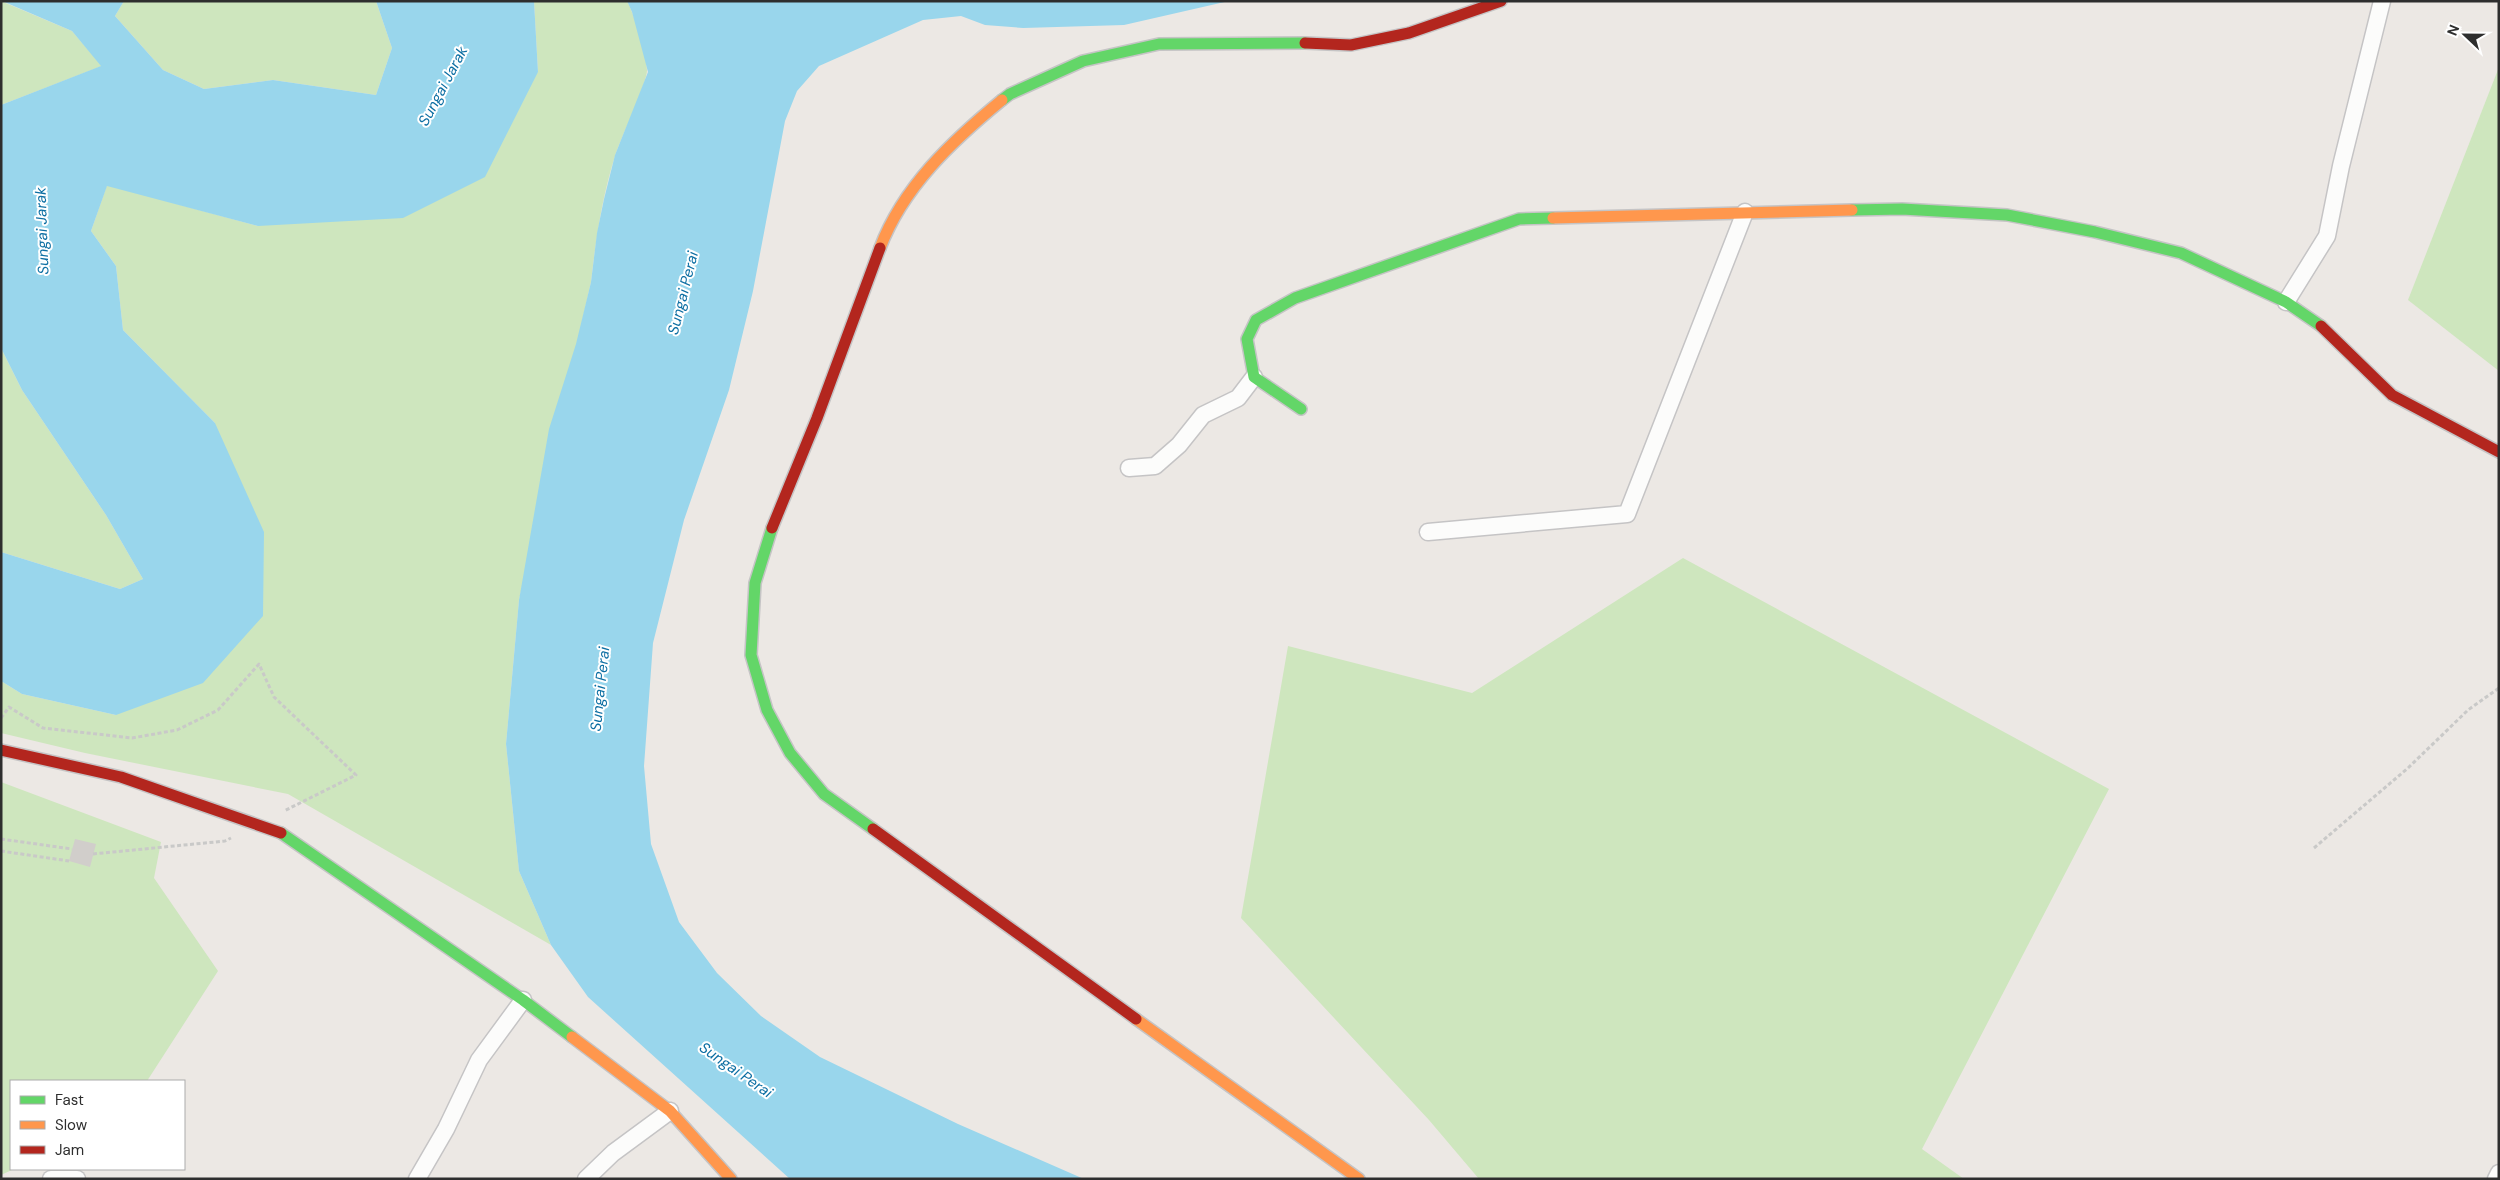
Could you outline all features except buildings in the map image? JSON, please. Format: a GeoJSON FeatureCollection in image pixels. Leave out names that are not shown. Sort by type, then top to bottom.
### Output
{"type":"FeatureCollection","features":[{"type":"Feature","properties":{"kind":"street"},"geometry":{"type":"LineString","coordinates":[[1359,1179],[824,794],[790,753],[767,710],[751,655],[755,583],[772,528],[817,418],[884,239],[919,180],[968,128],[1010,94],[1083,61],[1159,44],[1274,42],[1350,45],[1410,33],[1501,1]]}},
{"type":"Feature","properties":{"kind":"street"},"geometry":{"type":"LineString","coordinates":[[2286,302],[2327,236],[2341,166],[2382,1]]}},
{"type":"Feature","properties":{"kind":"street"},"geometry":{"type":"LineString","coordinates":[[1301,409],[1254,377],[1247,338],[1256,320],[1295,298],[1519,219],[1902,209],[2007,215],[2095,232],[2181,253],[2286,302],[2316,321],[2392,395],[2499,452]]}},
{"type":"Feature","properties":{"kind":"street"},"geometry":{"type":"LineString","coordinates":[[1428,532],[1628,514],[1745,212]]}},
{"type":"Feature","properties":{"kind":"street"},"geometry":{"type":"LineString","coordinates":[[1129,468],[1155,466],[1179,445],[1203,415],[1238,398],[1254,377]]}},
{"type":"Feature","properties":{"kind":"street"},"geometry":{"type":"LineString","coordinates":[[1,750],[121,777],[285,834],[523,1000],[670,1111],[731,1179]]}},
{"type":"Feature","properties":{"kind":"street"},"geometry":{"type":"LineString","coordinates":[[417,1179],[446,1129],[479,1060],[523,1000]]}},
{"type":"Feature","properties":{"kind":"street"},"geometry":{"type":"LineString","coordinates":[[586,1179],[613,1153],[670,1111]]}},
{"type":"Feature","properties":{"kind":"street"},"geometry":{"type":"LineString","coordinates":[[2496,1179],[2499,1173]]}},
{"type":"Feature","properties":{"kind":"street"},"geometry":{"type":"LineString","coordinates":[[51,1179],[77,1179]]}},
{"type":"Feature","properties":{"kind":"path"},"geometry":{"type":"LineString","coordinates":[[1,718],[9,707],[43,728],[132,738],[178,730],[218,710],[259,664],[274,697],[356,775],[225,841],[93,854]]}},
{"type":"Feature","properties":{"kind":"path"},"geometry":{"type":"LineString","coordinates":[[2314,848],[2408,768],[2468,710],[2499,688]]}},
{"type":"Feature","properties":{"kind":"path"},"geometry":{"type":"LineString","coordinates":[[1,839],[72,850]]}},
{"type":"Feature","properties":{"kind":"path"},"geometry":{"type":"LineString","coordinates":[[1,851],[69,861]]}},
{"type":"Feature","properties":{"kind":"green space"},"geometry":{"type":"Polygon","coordinates":[[[1,1],[72,31],[102,66],[1,105],[1,1]]]}},
{"type":"Feature","properties":{"kind":"green space"},"geometry":{"type":"Polygon","coordinates":[[[124,1],[376,1],[392,48],[376,95],[273,80],[204,89],[163,70],[115,16],[124,1]]]}},
{"type":"Feature","properties":{"kind":"green space"},"geometry":{"type":"Polygon","coordinates":[[[534,1],[627,1],[640,35],[647,70],[643,86],[615,156],[606,187],[597,234],[591,282],[519,600],[506,744],[519,871],[551,945],[288,794],[85,753],[1,733],[1,681],[22,694],[116,715],[215,423],[123,330],[116,266],[91,231],[107,185],[258,226],[538,72],[534,1]]]}},
{"type":"Feature","properties":{"kind":"green space"},"geometry":{"type":"Polygon","coordinates":[[[2499,67],[2499,371],[2408,300],[2499,67]]]}},
{"type":"Feature","properties":{"kind":"green space"},"geometry":{"type":"Polygon","coordinates":[[[1,348],[22,390],[106,515],[143,579],[120,589],[1,552],[1,348]]]}},
{"type":"Feature","properties":{"kind":"green space"},"geometry":{"type":"Polygon","coordinates":[[[1683,558],[2109,789],[1922,1149],[1964,1179],[1479,1179],[1429,1120],[1241,918],[1288,646],[1472,693],[1683,558]]]}},
{"type":"Feature","properties":{"kind":"green space"},"geometry":{"type":"Polygon","coordinates":[[[1,782],[161,842],[154,878],[218,971],[148,1080],[10,1080],[10,1170],[12,1170],[1,1175],[1,782]]]}},
{"type":"Feature","properties":{"kind":"water","name":"Sungai Jarak"},"geometry":{"type":"Polygon","coordinates":[[[2,1],[124,1],[115,16],[163,70],[204,89],[273,80],[376,95],[392,48],[376,1],[534,1],[538,72],[485,177],[403,218],[258,226],[107,186],[91,231],[116,266],[123,330],[215,423],[264,532],[263,616],[203,683],[116,715],[22,694],[1,681],[1,552],[120,589],[143,579],[106,515],[22,390],[1,348],[1,105],[101,66],[72,31],[2,1]]]}},
{"type":"Feature","properties":{"kind":"water","name":"Sungai Perai"},"geometry":{"type":"Polygon","coordinates":[[[627,1],[1229,1],[1124,25],[1023,28],[985,25],[961,16],[923,20],[819,66],[797,91],[785,121],[753,291],[729,390],[684,520],[653,643],[644,766],[651,844],[679,922],[717,973],[761,1016],[820,1057],[958,1124],[1084,1179],[790,1179],[588,997],[551,945],[519,871],[506,744],[519,600],[549,429],[576,344],[591,282],[597,233],[604,199],[615,155],[648,72],[632,12],[627,1]]]}},
{"type":"Feature","properties":{"kind":"traffic: fast"},"geometry":{"type":"LineString","coordinates":[[1002,100],[1010,94],[1083,61],[1159,44],[1305,43]]}},
{"type":"Feature","properties":{"kind":"traffic: fast"},"geometry":{"type":"LineString","coordinates":[[1852,210],[1902,209],[2007,215],[2095,232],[2181,253],[2286,302],[2321,326]]}},
{"type":"Feature","properties":{"kind":"traffic: fast"},"geometry":{"type":"LineString","coordinates":[[1301,409],[1254,377],[1247,339],[1256,320],[1295,298],[1519,219],[1553,218]]}},
{"type":"Feature","properties":{"kind":"traffic: fast"},"geometry":{"type":"LineString","coordinates":[[772,528],[755,583],[751,655],[767,710],[790,753],[824,794],[873,829]]}},
{"type":"Feature","properties":{"kind":"traffic: fast"},"geometry":{"type":"LineString","coordinates":[[281,833],[523,1000],[572,1037]]}},
{"type":"Feature","properties":{"kind":"traffic: slow"},"geometry":{"type":"LineString","coordinates":[[880,248],[902,205],[931,166],[965,132],[1002,100]]}},
{"type":"Feature","properties":{"kind":"traffic: slow"},"geometry":{"type":"LineString","coordinates":[[1553,218],[1852,210]]}},
{"type":"Feature","properties":{"kind":"traffic: slow"},"geometry":{"type":"LineString","coordinates":[[1136,1019],[1359,1179]]}},
{"type":"Feature","properties":{"kind":"traffic: slow"},"geometry":{"type":"LineString","coordinates":[[572,1037],[670,1111],[731,1179]]}},
{"type":"Feature","properties":{"kind":"traffic: jam"},"geometry":{"type":"LineString","coordinates":[[1305,43],[1351,45],[1409,33],[1501,1]]}},
{"type":"Feature","properties":{"kind":"traffic: jam"},"geometry":{"type":"LineString","coordinates":[[772,528],[817,418],[880,248]]}},
{"type":"Feature","properties":{"kind":"traffic: jam"},"geometry":{"type":"LineString","coordinates":[[2321,326],[2392,395],[2499,452]]}},
{"type":"Feature","properties":{"kind":"traffic: jam"},"geometry":{"type":"LineString","coordinates":[[1,750],[121,777],[281,833]]}},
{"type":"Feature","properties":{"kind":"traffic: jam"},"geometry":{"type":"LineString","coordinates":[[873,829],[1136,1019]]}}]}
